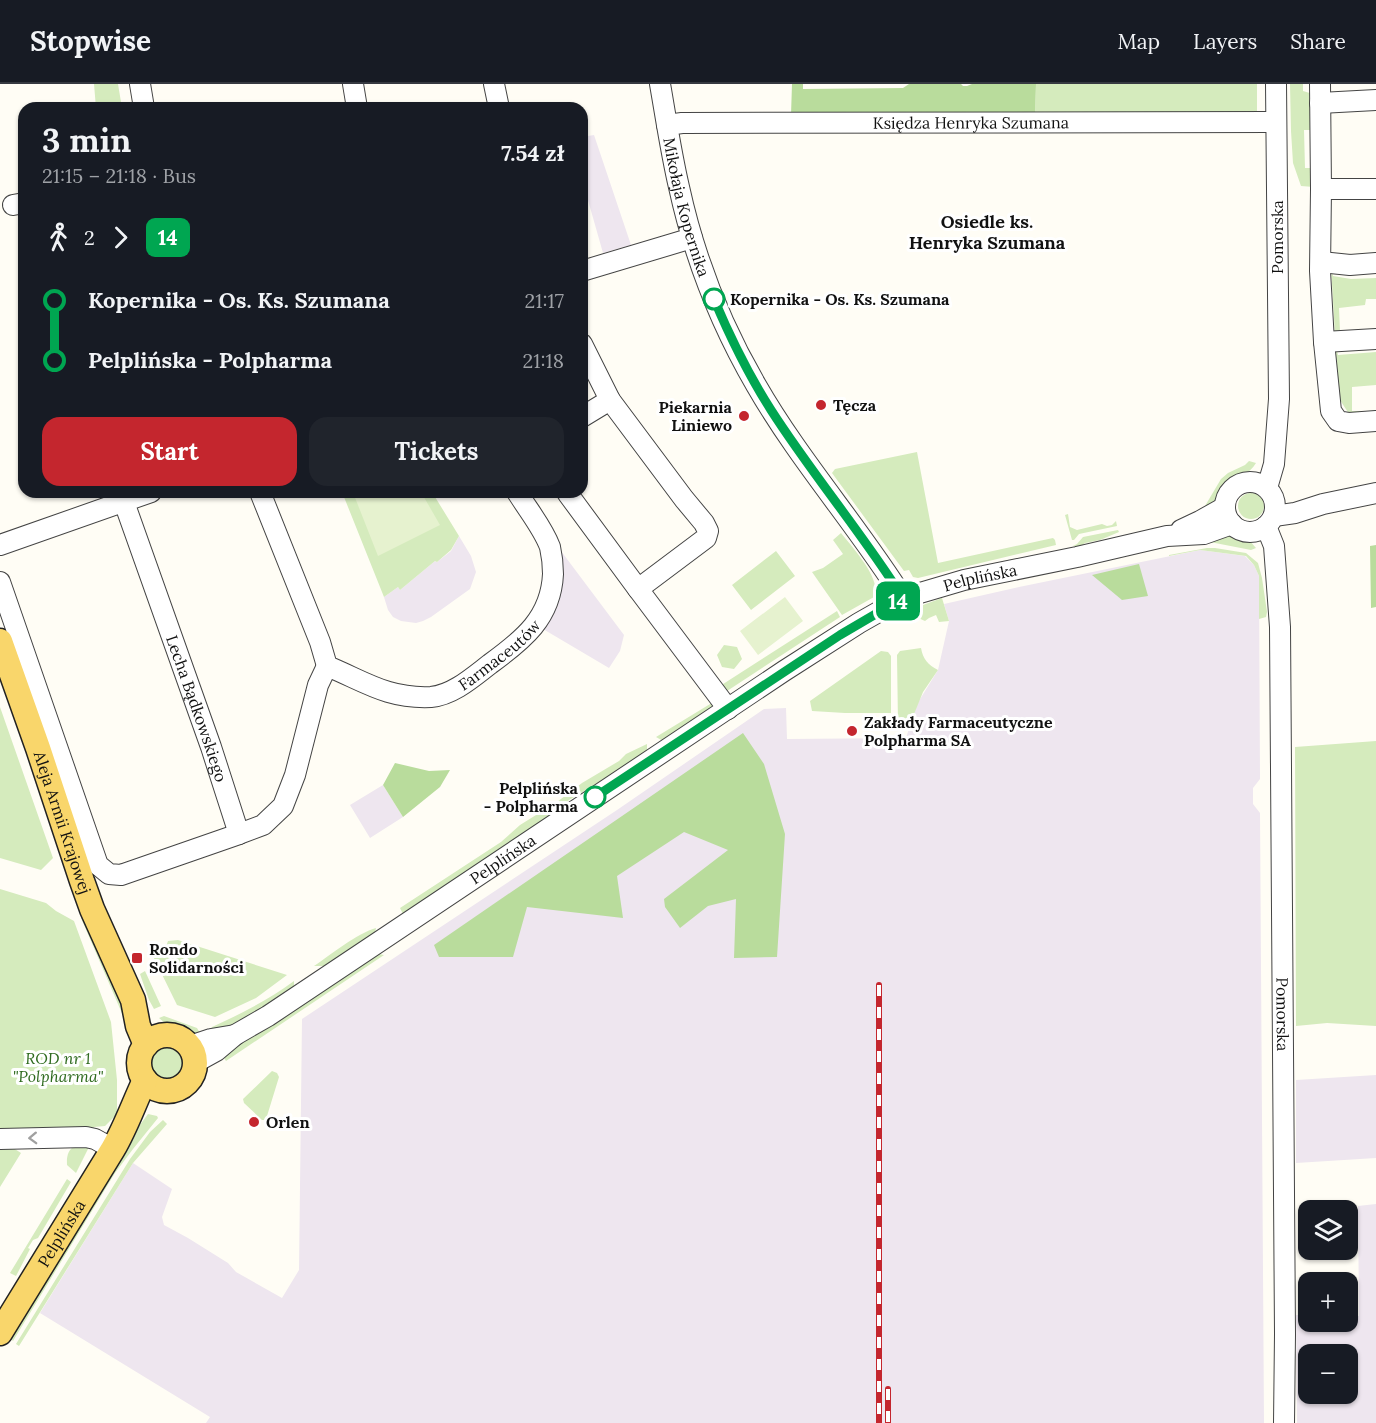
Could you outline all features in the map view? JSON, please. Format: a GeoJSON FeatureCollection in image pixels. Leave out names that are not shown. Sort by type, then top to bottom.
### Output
{"type":"FeatureCollection","features":[{"type":"Feature","properties":{"kind":"main road","name":"Aleja Armii Krajowej"},"geometry":{"type":"LineString","coordinates":[[0,641],[92,909],[133,1000],[152,1018],[154,1040]]}},
{"type":"Feature","properties":{"kind":"main road"},"geometry":{"type":"LineString","coordinates":[[178,1037],[193,1054],[192,1078],[174,1090],[153,1086],[139,1066],[139,1059],[154,1040],[178,1037]]}},
{"type":"Feature","properties":{"kind":"main road","name":"Pelplińska"},"geometry":{"type":"LineString","coordinates":[[0,1333],[153,1086]]}},
{"type":"Feature","properties":{"kind":"street"},"geometry":{"type":"LineString","coordinates":[[140,84],[143,102]]}},
{"type":"Feature","properties":{"kind":"street"},"geometry":{"type":"LineString","coordinates":[[353,84],[356,102]]}},
{"type":"Feature","properties":{"kind":"street"},"geometry":{"type":"LineString","coordinates":[[495,84],[498,102]]}},
{"type":"Feature","properties":{"kind":"street","name":"Mikołaja Kopernika"},"geometry":{"type":"LineString","coordinates":[[660,84],[676,177],[692,238],[701,267],[723,320],[756,385],[782,426],[887,572],[903,598]]}},
{"type":"Feature","properties":{"kind":"street","name":"Pomorska"},"geometry":{"type":"LineString","coordinates":[[1276,84],[1278,390],[1262,460],[1264,507],[1274,546],[1279,606],[1284,1423]]}},
{"type":"Feature","properties":{"kind":"street"},"geometry":{"type":"LineString","coordinates":[[1376,100],[1320,94],[1320,271],[1331,411],[1338,421],[1349,423],[1376,421]]}},
{"type":"Feature","properties":{"kind":"street","name":"Księdza Henryka Szumana"},"geometry":{"type":"LineString","coordinates":[[667,125],[682,123],[1276,122]]}},
{"type":"Feature","properties":{"kind":"street"},"geometry":{"type":"LineString","coordinates":[[1321,189],[1376,189]]}},
{"type":"Feature","properties":{"kind":"street"},"geometry":{"type":"LineString","coordinates":[[588,270],[692,238]]}},
{"type":"Feature","properties":{"kind":"street"},"geometry":{"type":"LineString","coordinates":[[1321,262],[1350,265],[1376,263]]}},
{"type":"Feature","properties":{"kind":"street"},"geometry":{"type":"LineString","coordinates":[[1324,342],[1376,339]]}},
{"type":"Feature","properties":{"kind":"street"},"geometry":{"type":"LineString","coordinates":[[588,356],[610,400],[708,531],[706,538],[638,589]]}},
{"type":"Feature","properties":{"kind":"street"},"geometry":{"type":"LineString","coordinates":[[588,413],[610,400]]}},
{"type":"Feature","properties":{"kind":"street"},"geometry":{"type":"LineString","coordinates":[[1264,507],[1245,532],[1238,529],[1229,515],[1227,497],[1241,484],[1264,507],[1323,504],[1376,493]]}},
{"type":"Feature","properties":{"kind":"street"},"geometry":{"type":"LineString","coordinates":[[0,545],[135,498]]}},
{"type":"Feature","properties":{"kind":"street"},"geometry":{"type":"LineString","coordinates":[[239,834],[263,825],[283,806],[295,775],[318,685],[327,666],[320,642],[262,498]]}},
{"type":"Feature","properties":{"kind":"street","name":"Farmaceutów"},"geometry":{"type":"LineString","coordinates":[[327,666],[386,692],[432,697],[445,694],[464,684],[522,639],[535,625],[547,605],[552,585],[553,566],[550,548],[543,533],[521,498]]}},
{"type":"Feature","properties":{"kind":"street"},"geometry":{"type":"LineString","coordinates":[[571,498],[728,709]]}},
{"type":"Feature","properties":{"kind":"street","name":"Lecha Bądkowskiego"},"geometry":{"type":"LineString","coordinates":[[124,502],[212,747],[239,834]]}},
{"type":"Feature","properties":{"kind":"street","name":"Pelplińska"},"geometry":{"type":"LineString","coordinates":[[193,1054],[216,1051],[235,1035],[268,1016],[728,709],[859,623],[903,598],[964,580],[1167,536],[1200,521],[1229,515]]}},
{"type":"Feature","properties":{"kind":"street","name":"Aleja Armii Krajowej"},"geometry":{"type":"LineString","coordinates":[[0,582],[98,865],[109,874],[121,875],[239,834]]}},
{"type":"Feature","properties":{"kind":"street"},"geometry":{"type":"LineString","coordinates":[[0,1139],[66,1137],[117,1142]]}},
{"type":"Feature","properties":{"kind":"shaded area"},"geometry":{"type":"Polygon","coordinates":[[[594,135],[631,245],[603,253],[588,200],[588,136],[594,135]]]}},
{"type":"Feature","properties":{"kind":"shaded area"},"geometry":{"type":"Polygon","coordinates":[[[459,536],[471,556],[476,572],[470,589],[423,621],[416,623],[401,621],[393,617],[384,597],[398,587],[400,590],[451,551],[459,536]]]}},
{"type":"Feature","properties":{"kind":"shaded area"},"geometry":{"type":"Polygon","coordinates":[[[558,547],[624,635],[620,651],[609,668],[543,629],[558,547]]]}},
{"type":"Feature","properties":{"kind":"shaded area","name":"Zakłady Farmaceutyczne Polpharma SA"},"geometry":{"type":"Polygon","coordinates":[[[1200,550],[1245,556],[1254,565],[1259,576],[1260,779],[1253,788],[1253,804],[1260,813],[1264,1423],[206,1423],[210,1417],[40,1313],[133,1163],[172,1189],[162,1217],[164,1225],[228,1263],[236,1272],[282,1298],[299,1270],[302,1019],[617,810],[764,709],[786,708],[787,739],[906,738],[917,704],[938,670],[949,621],[944,604],[1200,550]]]}},
{"type":"Feature","properties":{"kind":"shaded area"},"geometry":{"type":"Polygon","coordinates":[[[383,785],[403,817],[370,838],[350,805],[383,785]]]}},
{"type":"Feature","properties":{"kind":"shaded area"},"geometry":{"type":"Polygon","coordinates":[[[1376,1075],[1376,1158],[1296,1163],[1296,1080],[1376,1075]]]}},
{"type":"Feature","properties":{"kind":"shaded area"},"geometry":{"type":"Polygon","coordinates":[[[1376,1204],[1376,1423],[1297,1423],[1296,1315],[1298,1315],[1298,1332],[1358,1332],[1358,1206],[1376,1204]]]}},
{"type":"Feature","properties":{"kind":"green space"},"geometry":{"type":"Polygon","coordinates":[[[94,84],[118,84],[121,102],[96,102],[94,84]]]}},
{"type":"Feature","properties":{"kind":"green space"},"geometry":{"type":"Polygon","coordinates":[[[792,84],[803,84],[803,89],[903,88],[909,84],[967,86],[972,84],[1036,84],[1035,115],[791,115],[792,84]]]}},
{"type":"Feature","properties":{"kind":"green space"},"geometry":{"type":"Polygon","coordinates":[[[1036,84],[1257,84],[1257,113],[1035,115],[1036,84]]]}},
{"type":"Feature","properties":{"kind":"green space"},"geometry":{"type":"Polygon","coordinates":[[[1290,84],[1303,84],[1303,91],[1313,94],[1313,130],[1304,130],[1305,168],[1310,168],[1314,187],[1301,186],[1293,163],[1290,84]]]}},
{"type":"Feature","properties":{"kind":"green space"},"geometry":{"type":"Polygon","coordinates":[[[1331,266],[1333,276],[1351,279],[1376,278],[1376,299],[1366,299],[1365,305],[1339,308],[1340,331],[1335,335],[1331,266]]]}},
{"type":"Feature","properties":{"kind":"green space"},"geometry":{"type":"Polygon","coordinates":[[[1335,346],[1338,355],[1376,352],[1376,385],[1352,387],[1352,411],[1365,411],[1366,416],[1351,417],[1340,400],[1335,346]]]}},
{"type":"Feature","properties":{"kind":"green space"},"geometry":{"type":"Polygon","coordinates":[[[917,452],[938,563],[1053,538],[1056,545],[918,578],[913,577],[909,570],[904,571],[832,473],[835,469],[917,452]]]}},
{"type":"Feature","properties":{"kind":"green space"},"geometry":{"type":"Polygon","coordinates":[[[1249,461],[1256,463],[1248,472],[1227,486],[1218,506],[1202,511],[1221,479],[1249,461]]]}},
{"type":"Feature","properties":{"kind":"green space"},"geometry":{"type":"Polygon","coordinates":[[[1251,493],[1260,497],[1264,506],[1260,515],[1251,519],[1242,515],[1238,506],[1242,497],[1251,493]]]}},
{"type":"Feature","properties":{"kind":"green space"},"geometry":{"type":"Polygon","coordinates":[[[344,498],[436,498],[459,536],[451,550],[437,562],[435,561],[400,590],[398,587],[384,597],[344,498]]]}},
{"type":"Feature","properties":{"kind":"green space"},"geometry":{"type":"Polygon","coordinates":[[[355,498],[424,498],[440,525],[378,556],[355,498]]]}},
{"type":"Feature","properties":{"kind":"green space"},"geometry":{"type":"Polygon","coordinates":[[[1068,514],[1070,527],[1077,530],[1102,524],[1112,525],[1116,521],[1117,526],[1079,534],[1072,540],[1065,515],[1068,514]]]}},
{"type":"Feature","properties":{"kind":"green space"},"geometry":{"type":"Polygon","coordinates":[[[1118,530],[1119,532],[1100,540],[1085,543],[1080,547],[1073,546],[1083,537],[1118,530]]]}},
{"type":"Feature","properties":{"kind":"green space"},"geometry":{"type":"Polygon","coordinates":[[[1232,532],[1249,540],[1256,548],[1251,550],[1210,542],[1209,537],[1232,532]]]}},
{"type":"Feature","properties":{"kind":"green space"},"geometry":{"type":"Polygon","coordinates":[[[841,533],[865,564],[876,590],[874,597],[842,615],[812,572],[823,568],[843,554],[833,540],[841,533]]]}},
{"type":"Feature","properties":{"kind":"green space"},"geometry":{"type":"Polygon","coordinates":[[[1376,545],[1376,607],[1371,608],[1370,546],[1376,545]]]}},
{"type":"Feature","properties":{"kind":"green space"},"geometry":{"type":"Polygon","coordinates":[[[1207,548],[1246,553],[1258,563],[1266,617],[1259,619],[1259,576],[1254,565],[1246,556],[1200,550],[1169,556],[1207,548]]]}},
{"type":"Feature","properties":{"kind":"green space"},"geometry":{"type":"Polygon","coordinates":[[[776,551],[795,576],[751,610],[732,585],[776,551]]]}},
{"type":"Feature","properties":{"kind":"green space"},"geometry":{"type":"Polygon","coordinates":[[[1139,564],[1148,596],[1122,600],[1092,575],[1139,564]]]}},
{"type":"Feature","properties":{"kind":"green space"},"geometry":{"type":"Polygon","coordinates":[[[785,597],[803,621],[758,655],[740,631],[785,597]]]}},
{"type":"Feature","properties":{"kind":"green space"},"geometry":{"type":"Polygon","coordinates":[[[942,598],[949,621],[939,622],[936,615],[925,621],[916,617],[901,620],[900,617],[904,612],[942,598]]]}},
{"type":"Feature","properties":{"kind":"green space"},"geometry":{"type":"Polygon","coordinates":[[[837,611],[840,617],[724,693],[720,686],[837,611]]]}},
{"type":"Feature","properties":{"kind":"green space"},"geometry":{"type":"Polygon","coordinates":[[[724,645],[737,647],[742,659],[734,669],[722,667],[717,655],[724,645]]]}},
{"type":"Feature","properties":{"kind":"green space"},"geometry":{"type":"Polygon","coordinates":[[[921,648],[926,661],[938,670],[923,692],[910,724],[898,724],[897,655],[900,651],[921,648]]]}},
{"type":"Feature","properties":{"kind":"green space"},"geometry":{"type":"Polygon","coordinates":[[[881,651],[888,652],[891,656],[891,713],[812,711],[810,701],[881,651]]]}},
{"type":"Feature","properties":{"kind":"green space"},"geometry":{"type":"Polygon","coordinates":[[[715,701],[716,706],[663,741],[656,737],[715,701]]]}},
{"type":"Feature","properties":{"kind":"green space"},"geometry":{"type":"Polygon","coordinates":[[[0,707],[53,858],[41,870],[0,858],[0,707]]]}},
{"type":"Feature","properties":{"kind":"green space"},"geometry":{"type":"Polygon","coordinates":[[[743,733],[764,764],[785,834],[777,957],[734,958],[736,899],[708,906],[680,928],[665,907],[664,899],[728,850],[684,832],[617,876],[623,918],[527,907],[513,957],[439,957],[434,945],[743,733]]]}},
{"type":"Feature","properties":{"kind":"green space"},"geometry":{"type":"Polygon","coordinates":[[[1376,741],[1376,1026],[1327,1023],[1296,1026],[1295,747],[1376,741]]]}},
{"type":"Feature","properties":{"kind":"green space"},"geometry":{"type":"Polygon","coordinates":[[[647,744],[647,751],[635,761],[569,800],[548,821],[404,916],[400,908],[501,842],[520,825],[582,783],[619,761],[626,754],[647,744]]]}},
{"type":"Feature","properties":{"kind":"green space"},"geometry":{"type":"Polygon","coordinates":[[[395,763],[429,771],[450,770],[440,787],[403,817],[383,785],[395,763]]]}},
{"type":"Feature","properties":{"kind":"green space","name":"ROD nr 1 \"Polpharma\""},"geometry":{"type":"Polygon","coordinates":[[[0,889],[46,903],[74,921],[111,1022],[117,1080],[117,1114],[105,1126],[94,1127],[92,1132],[0,1135],[0,889]]]}},
{"type":"Feature","properties":{"kind":"green space"},"geometry":{"type":"Polygon","coordinates":[[[83,917],[132,1021],[127,1023],[124,1018],[81,918],[83,917]]]}},
{"type":"Feature","properties":{"kind":"green space"},"geometry":{"type":"Polygon","coordinates":[[[376,928],[375,933],[331,964],[314,966],[352,939],[376,928]]]}},
{"type":"Feature","properties":{"kind":"green space"},"geometry":{"type":"Polygon","coordinates":[[[178,940],[287,975],[256,998],[215,1017],[177,1005],[151,952],[163,955],[168,941],[178,940]]]}},
{"type":"Feature","properties":{"kind":"green space"},"geometry":{"type":"Polygon","coordinates":[[[379,954],[384,955],[226,1061],[222,1055],[379,954]]]}},
{"type":"Feature","properties":{"kind":"green space"},"geometry":{"type":"Polygon","coordinates":[[[145,971],[161,1006],[154,1009],[140,974],[145,971]]]}},
{"type":"Feature","properties":{"kind":"green space"},"geometry":{"type":"Polygon","coordinates":[[[294,981],[294,988],[287,995],[227,1028],[210,1031],[212,1027],[254,1006],[294,981]]]}},
{"type":"Feature","properties":{"kind":"green space"},"geometry":{"type":"Polygon","coordinates":[[[164,1016],[197,1028],[201,1035],[173,1028],[159,1018],[164,1016]]]}},
{"type":"Feature","properties":{"kind":"green space"},"geometry":{"type":"Polygon","coordinates":[[[168,1046],[180,1051],[185,1063],[180,1075],[168,1080],[156,1075],[151,1063],[156,1051],[168,1046]]]}},
{"type":"Feature","properties":{"kind":"green space"},"geometry":{"type":"Polygon","coordinates":[[[272,1071],[279,1077],[267,1116],[265,1120],[262,1120],[244,1103],[243,1099],[272,1071]]]}},
{"type":"Feature","properties":{"kind":"green space"},"geometry":{"type":"Polygon","coordinates":[[[148,1114],[158,1118],[115,1173],[13,1341],[9,1337],[131,1137],[148,1114]]]}},
{"type":"Feature","properties":{"kind":"green space"},"geometry":{"type":"Polygon","coordinates":[[[163,1120],[167,1124],[133,1163],[19,1346],[16,1344],[130,1159],[150,1132],[163,1120]]]}},
{"type":"Feature","properties":{"kind":"green space"},"geometry":{"type":"Polygon","coordinates":[[[91,1143],[76,1173],[67,1165],[70,1150],[77,1145],[91,1143]]]}},
{"type":"Feature","properties":{"kind":"green space"},"geometry":{"type":"Polygon","coordinates":[[[0,1144],[7,1144],[21,1153],[0,1187],[0,1144]]]}},
{"type":"Feature","properties":{"kind":"green space"},"geometry":{"type":"Polygon","coordinates":[[[67,1179],[71,1182],[38,1238],[33,1240],[28,1248],[30,1249],[16,1276],[10,1273],[67,1179]]]}},
{"type":"Feature","properties":{"kind":"railway"},"geometry":{"type":"LineString","coordinates":[[879,985],[879,1423]]}},
{"type":"Feature","properties":{"kind":"railway"},"geometry":{"type":"LineString","coordinates":[[888,1389],[888,1423]]}},
{"type":"Feature","properties":{"kind":"bus line","name":"14"},"geometry":{"type":"LineString","coordinates":[[595,797],[840,635],[903,598],[887,572],[770,408],[740,357],[714,299]]}},
{"type":"Feature","properties":{"kind":"place","name":"Kopernika - Os. Ks. Szumana"},"geometry":{"type":"Point","coordinates":[714,299]}},
{"type":"Feature","properties":{"kind":"place","name":"Tęcza"},"geometry":{"type":"Point","coordinates":[821,405]}},
{"type":"Feature","properties":{"kind":"place","name":"Piekarnia Liniewo"},"geometry":{"type":"Point","coordinates":[744,416]}},
{"type":"Feature","properties":{"kind":"place","name":"Zakłady Farmaceutyczne Polpharma SA"},"geometry":{"type":"Point","coordinates":[852,731]}},
{"type":"Feature","properties":{"kind":"place","name":"Pelplińska - Polpharma"},"geometry":{"type":"Point","coordinates":[595,797]}},
{"type":"Feature","properties":{"kind":"place","name":"Rondo Solidarności"},"geometry":{"type":"Point","coordinates":[137,958]}},
{"type":"Feature","properties":{"kind":"place","name":"Orlen"},"geometry":{"type":"Point","coordinates":[254,1122]}},
{"type":"Feature","properties":{"kind":"district","name":"Osiedle ks. Henryka Szumana"},"geometry":{"type":"Point","coordinates":[987,232]}}]}
